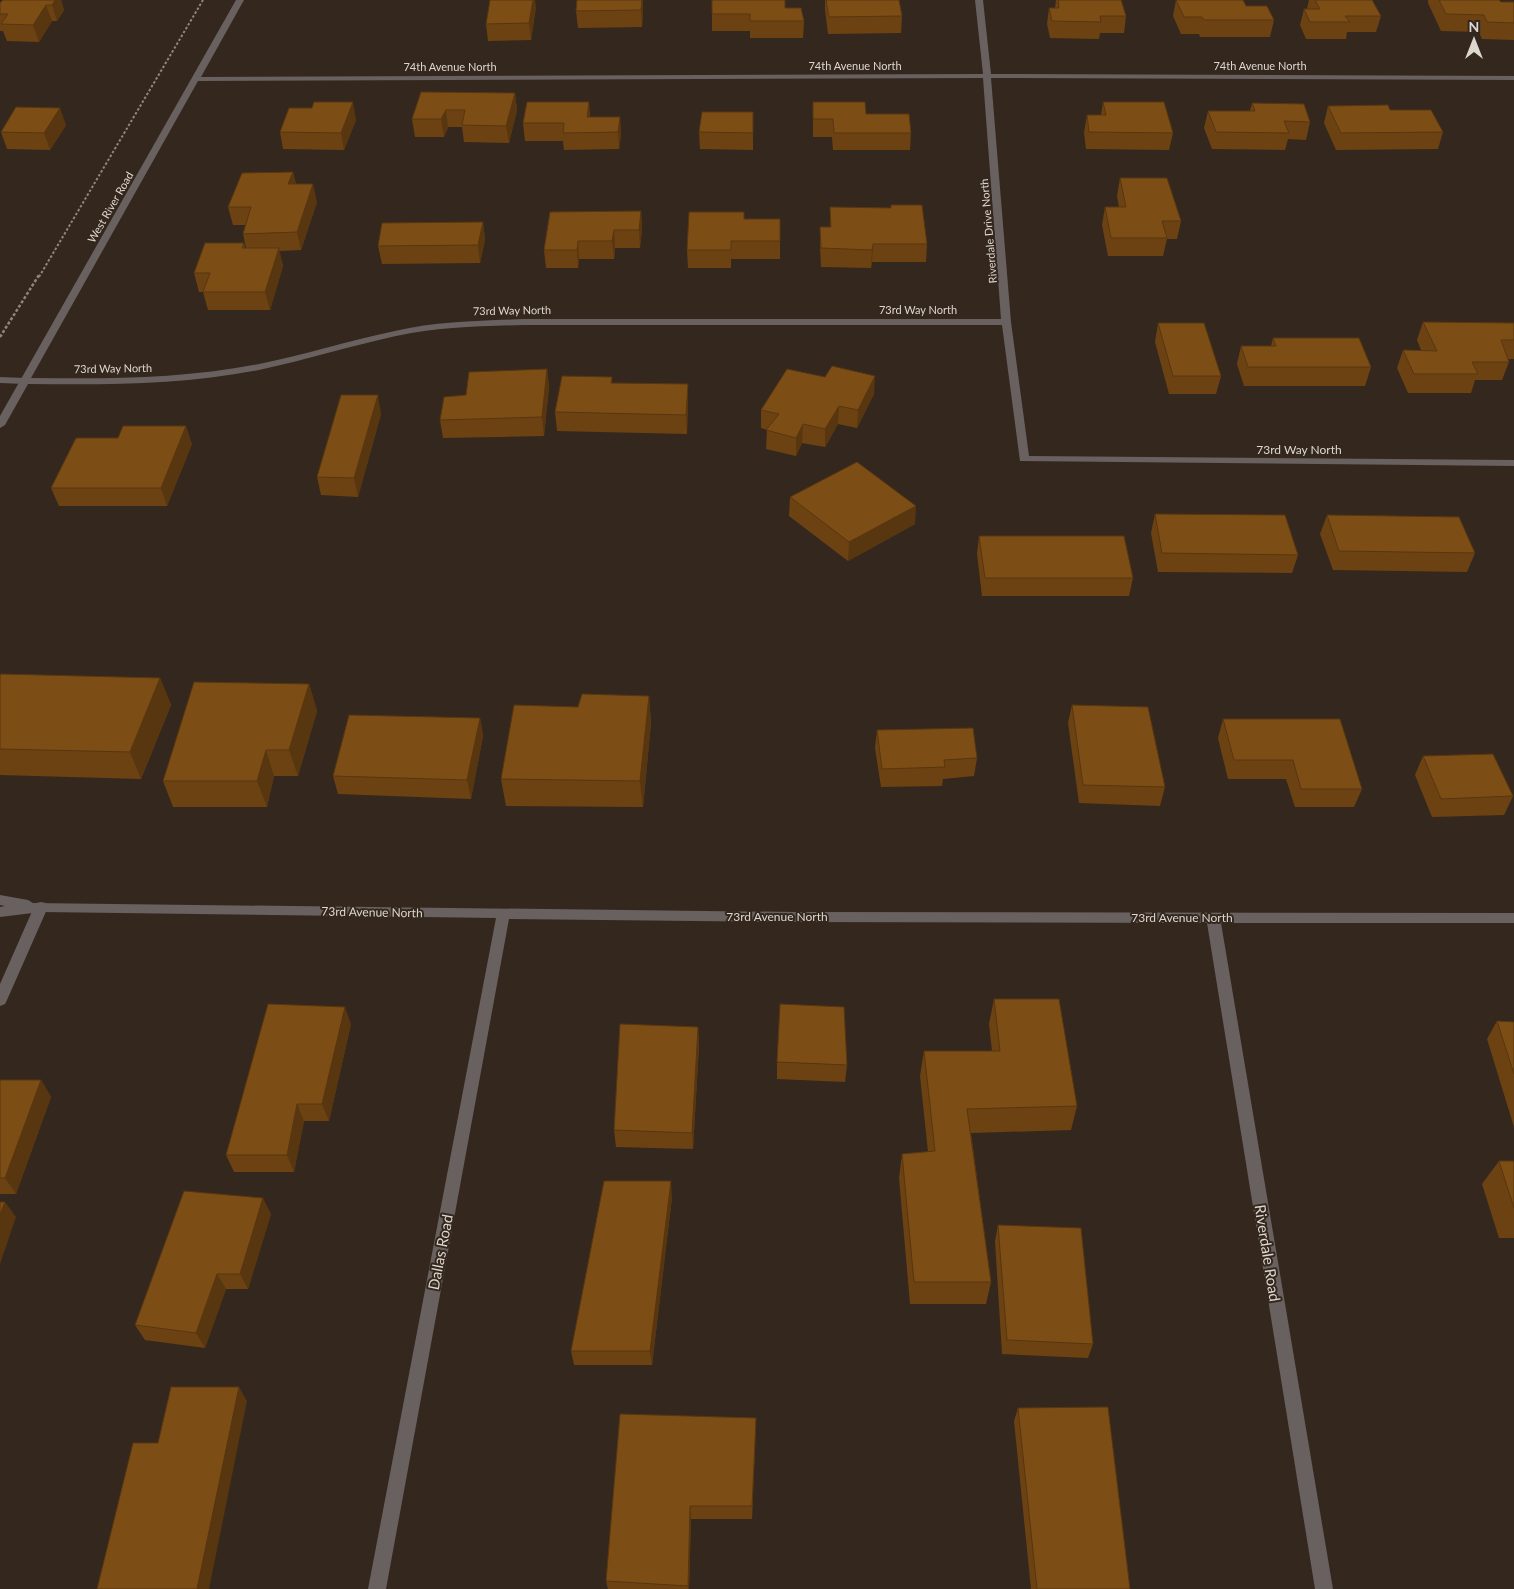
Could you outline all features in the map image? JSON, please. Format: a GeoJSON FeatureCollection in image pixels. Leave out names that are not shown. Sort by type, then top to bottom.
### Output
{"type":"FeatureCollection","features":[{"type":"Feature","properties":{"kind":"street","name":"West River Road"},"geometry":{"type":"LineString","coordinates":[[0,424],[240,0]]}},
{"type":"Feature","properties":{"kind":"street","name":"Riverdale Drive North"},"geometry":{"type":"LineString","coordinates":[[979,0],[987,76],[1006,322],[1024,459]]}},
{"type":"Feature","properties":{"kind":"street","name":"74th Avenue North"},"geometry":{"type":"LineString","coordinates":[[196,79],[987,76],[1514,78]]}},
{"type":"Feature","properties":{"kind":"street","name":"73rd Way North"},"geometry":{"type":"LineString","coordinates":[[0,380],[100,382],[178,378],[258,367],[397,333],[460,324],[524,322],[1006,322]]}},
{"type":"Feature","properties":{"kind":"street","name":"73rd Way North"},"geometry":{"type":"LineString","coordinates":[[1024,459],[1514,463]]}},
{"type":"Feature","properties":{"kind":"street","name":"73rd Avenue North"},"geometry":{"type":"LineString","coordinates":[[0,900],[41,907]]}},
{"type":"Feature","properties":{"kind":"street","name":"73rd Avenue North"},"geometry":{"type":"LineString","coordinates":[[0,912],[41,907],[795,917],[1514,918]]}},
{"type":"Feature","properties":{"kind":"street"},"geometry":{"type":"LineString","coordinates":[[0,1000],[41,907]]}},
{"type":"Feature","properties":{"kind":"street","name":"Dallas Road"},"geometry":{"type":"LineString","coordinates":[[377,1589],[503,914]]}},
{"type":"Feature","properties":{"kind":"street","name":"Riverdale Road"},"geometry":{"type":"LineString","coordinates":[[1213,917],[1324,1589]]}},
{"type":"Feature","properties":{"kind":"path"},"geometry":{"type":"LineString","coordinates":[[0,337],[29,293],[203,0]]}},
{"type":"Feature","properties":{"kind":"building"},"geometry":{"type":"Polygon","coordinates":[[[3,0],[55,0],[52,5],[46,5],[33,25],[1,24],[8,14],[0,14],[0,3],[3,0]]]}},
{"type":"Feature","properties":{"kind":"building"},"geometry":{"type":"Polygon","coordinates":[[[490,0],[533,0],[529,23],[486,24],[490,0]]]}},
{"type":"Feature","properties":{"kind":"building"},"geometry":{"type":"Polygon","coordinates":[[[577,0],[642,0],[641,10],[576,11],[577,0]]]}},
{"type":"Feature","properties":{"kind":"building"},"geometry":{"type":"Polygon","coordinates":[[[712,0],[785,0],[785,8],[801,8],[804,21],[750,21],[750,14],[712,14],[712,0]]]}},
{"type":"Feature","properties":{"kind":"building"},"geometry":{"type":"Polygon","coordinates":[[[826,0],[899,0],[902,16],[829,17],[826,0]]]}},
{"type":"Feature","properties":{"kind":"building"},"geometry":{"type":"Polygon","coordinates":[[[1058,0],[1121,0],[1126,16],[1100,16],[1101,22],[1052,21],[1049,8],[1059,8],[1058,0]]]}},
{"type":"Feature","properties":{"kind":"building"},"geometry":{"type":"Polygon","coordinates":[[[1176,0],[1243,0],[1246,6],[1267,6],[1274,20],[1204,20],[1202,17],[1184,17],[1176,0]]]}},
{"type":"Feature","properties":{"kind":"building"},"geometry":{"type":"Polygon","coordinates":[[[1315,0],[1372,0],[1381,16],[1345,16],[1350,22],[1310,22],[1304,9],[1320,9],[1315,0]]]}},
{"type":"Feature","properties":{"kind":"building"},"geometry":{"type":"Polygon","coordinates":[[[1439,0],[1499,0],[1501,2],[1514,2],[1514,23],[1487,22],[1484,15],[1446,14],[1439,0]]]}},
{"type":"Feature","properties":{"kind":"building"},"geometry":{"type":"Polygon","coordinates":[[[421,92],[515,93],[506,126],[462,125],[465,110],[446,110],[441,119],[412,119],[421,92]]]}},
{"type":"Feature","properties":{"kind":"building"},"geometry":{"type":"Polygon","coordinates":[[[314,102],[353,102],[341,133],[280,132],[289,108],[312,108],[314,102]]]}},
{"type":"Feature","properties":{"kind":"building"},"geometry":{"type":"Polygon","coordinates":[[[527,102],[589,102],[587,117],[620,117],[618,132],[563,133],[564,123],[523,123],[527,102]]]}},
{"type":"Feature","properties":{"kind":"building"},"geometry":{"type":"Polygon","coordinates":[[[813,102],[865,102],[866,114],[909,114],[911,133],[834,133],[833,119],[813,119],[813,102]]]}},
{"type":"Feature","properties":{"kind":"building"},"geometry":{"type":"Polygon","coordinates":[[[1103,102],[1164,102],[1173,133],[1089,132],[1087,115],[1106,115],[1103,102]]]}},
{"type":"Feature","properties":{"kind":"building"},"geometry":{"type":"Polygon","coordinates":[[[1252,103],[1304,104],[1310,122],[1284,121],[1289,133],[1216,132],[1208,111],[1255,111],[1252,103]]]}},
{"type":"Feature","properties":{"kind":"building"},"geometry":{"type":"Polygon","coordinates":[[[1388,105],[1390,110],[1431,110],[1443,132],[1341,133],[1328,106],[1388,105]]]}},
{"type":"Feature","properties":{"kind":"building"},"geometry":{"type":"Polygon","coordinates":[[[16,107],[60,108],[44,133],[1,132],[16,107]]]}},
{"type":"Feature","properties":{"kind":"building"},"geometry":{"type":"Polygon","coordinates":[[[702,112],[753,112],[753,133],[699,132],[702,112]]]}},
{"type":"Feature","properties":{"kind":"building"},"geometry":{"type":"Polygon","coordinates":[[[293,172],[288,184],[313,184],[297,232],[243,234],[251,207],[228,207],[242,173],[293,172]]]}},
{"type":"Feature","properties":{"kind":"building"},"geometry":{"type":"Polygon","coordinates":[[[1120,178],[1167,178],[1181,221],[1162,221],[1167,238],[1111,238],[1105,207],[1126,207],[1120,178]]]}},
{"type":"Feature","properties":{"kind":"building"},"geometry":{"type":"Polygon","coordinates":[[[891,205],[922,205],[927,244],[873,244],[872,250],[821,248],[820,227],[831,227],[830,207],[891,208],[891,205]]]}},
{"type":"Feature","properties":{"kind":"building"},"geometry":{"type":"Polygon","coordinates":[[[641,211],[639,230],[614,230],[612,241],[578,241],[577,250],[544,250],[550,212],[641,211]]]}},
{"type":"Feature","properties":{"kind":"building"},"geometry":{"type":"Polygon","coordinates":[[[689,212],[744,212],[744,219],[780,219],[780,241],[731,241],[731,250],[687,250],[689,212]]]}},
{"type":"Feature","properties":{"kind":"building"},"geometry":{"type":"Polygon","coordinates":[[[483,222],[478,245],[378,246],[382,223],[483,222]]]}},
{"type":"Feature","properties":{"kind":"building"},"geometry":{"type":"Polygon","coordinates":[[[205,243],[244,243],[242,248],[279,248],[265,292],[203,292],[210,273],[194,273],[205,243]]]}},
{"type":"Feature","properties":{"kind":"building"},"geometry":{"type":"Polygon","coordinates":[[[1423,322],[1514,323],[1514,340],[1501,340],[1509,362],[1472,362],[1478,374],[1414,374],[1403,350],[1437,351],[1423,322]]]}},
{"type":"Feature","properties":{"kind":"building"},"geometry":{"type":"Polygon","coordinates":[[[1158,323],[1204,323],[1221,376],[1173,376],[1158,323]]]}},
{"type":"Feature","properties":{"kind":"building"},"geometry":{"type":"Polygon","coordinates":[[[1273,338],[1359,338],[1371,367],[1248,367],[1241,346],[1276,346],[1273,338]]]}},
{"type":"Feature","properties":{"kind":"building"},"geometry":{"type":"Polygon","coordinates":[[[832,366],[875,376],[858,410],[839,406],[825,429],[803,424],[796,438],[766,430],[779,414],[761,410],[787,369],[825,377],[832,366]]]}},
{"type":"Feature","properties":{"kind":"building"},"geometry":{"type":"Polygon","coordinates":[[[547,369],[542,417],[440,420],[444,397],[466,395],[469,372],[547,369]]]}},
{"type":"Feature","properties":{"kind":"building"},"geometry":{"type":"Polygon","coordinates":[[[562,376],[612,377],[611,383],[688,384],[686,415],[555,412],[562,376]]]}},
{"type":"Feature","properties":{"kind":"building"},"geometry":{"type":"Polygon","coordinates":[[[341,395],[378,395],[354,478],[317,477],[341,395]]]}},
{"type":"Feature","properties":{"kind":"building"},"geometry":{"type":"Polygon","coordinates":[[[123,426],[186,426],[161,488],[51,488],[76,438],[118,438],[123,426]]]}},
{"type":"Feature","properties":{"kind":"building"},"geometry":{"type":"Polygon","coordinates":[[[857,462],[916,506],[849,542],[790,497],[857,462]]]}},
{"type":"Feature","properties":{"kind":"building"},"geometry":{"type":"Polygon","coordinates":[[[1155,514],[1285,515],[1298,555],[1162,553],[1155,514]]]}},
{"type":"Feature","properties":{"kind":"building"},"geometry":{"type":"Polygon","coordinates":[[[1327,515],[1459,517],[1475,553],[1339,551],[1327,515]]]}},
{"type":"Feature","properties":{"kind":"building"},"geometry":{"type":"Polygon","coordinates":[[[979,536],[1124,536],[1133,578],[985,578],[979,536]]]}},
{"type":"Feature","properties":{"kind":"building"},"geometry":{"type":"Polygon","coordinates":[[[1,674],[160,678],[130,752],[0,749],[1,674]]]}},
{"type":"Feature","properties":{"kind":"building"},"geometry":{"type":"Polygon","coordinates":[[[194,682],[309,684],[289,750],[266,750],[257,781],[163,781],[194,682]]]}},
{"type":"Feature","properties":{"kind":"building"},"geometry":{"type":"Polygon","coordinates":[[[582,694],[649,696],[640,781],[501,779],[514,705],[578,707],[582,694]]]}},
{"type":"Feature","properties":{"kind":"building"},"geometry":{"type":"Polygon","coordinates":[[[1072,705],[1148,707],[1165,787],[1083,785],[1072,705]]]}},
{"type":"Feature","properties":{"kind":"building"},"geometry":{"type":"Polygon","coordinates":[[[349,715],[480,718],[467,780],[333,776],[349,715]]]}},
{"type":"Feature","properties":{"kind":"building"},"geometry":{"type":"Polygon","coordinates":[[[1223,719],[1340,719],[1362,789],[1301,789],[1293,760],[1234,760],[1223,719]]]}},
{"type":"Feature","properties":{"kind":"building"},"geometry":{"type":"Polygon","coordinates":[[[973,728],[977,758],[944,760],[945,767],[882,769],[877,730],[973,728]]]}},
{"type":"Feature","properties":{"kind":"building"},"geometry":{"type":"Polygon","coordinates":[[[1493,754],[1513,796],[1441,799],[1423,756],[1493,754]]]}},
{"type":"Feature","properties":{"kind":"building"},"geometry":{"type":"Polygon","coordinates":[[[994,999],[1059,999],[1077,1106],[967,1109],[991,1282],[914,1282],[902,1154],[935,1151],[924,1051],[1000,1051],[994,999]]]}},
{"type":"Feature","properties":{"kind":"building"},"geometry":{"type":"Polygon","coordinates":[[[268,1004],[345,1007],[322,1104],[297,1104],[287,1155],[226,1155],[268,1004]]]}},
{"type":"Feature","properties":{"kind":"building"},"geometry":{"type":"Polygon","coordinates":[[[780,1004],[844,1007],[847,1065],[777,1062],[780,1004]]]}},
{"type":"Feature","properties":{"kind":"building"},"geometry":{"type":"Polygon","coordinates":[[[1497,1021],[1514,1022],[1514,1074],[1497,1021]]]}},
{"type":"Feature","properties":{"kind":"building"},"geometry":{"type":"Polygon","coordinates":[[[620,1024],[698,1027],[692,1133],[614,1130],[620,1024]]]}},
{"type":"Feature","properties":{"kind":"building"},"geometry":{"type":"Polygon","coordinates":[[[0,1080],[41,1080],[5,1178],[0,1178],[0,1080]]]}},
{"type":"Feature","properties":{"kind":"building"},"geometry":{"type":"Polygon","coordinates":[[[1499,1161],[1514,1161],[1514,1208],[1499,1161]]]}},
{"type":"Feature","properties":{"kind":"building"},"geometry":{"type":"Polygon","coordinates":[[[604,1181],[671,1181],[650,1351],[571,1351],[604,1181]]]}},
{"type":"Feature","properties":{"kind":"building"},"geometry":{"type":"Polygon","coordinates":[[[184,1191],[263,1198],[240,1274],[217,1274],[196,1333],[135,1325],[184,1191]]]}},
{"type":"Feature","properties":{"kind":"building"},"geometry":{"type":"Polygon","coordinates":[[[0,1202],[5,1202],[0,1215],[0,1202]]]}},
{"type":"Feature","properties":{"kind":"building"},"geometry":{"type":"Polygon","coordinates":[[[998,1225],[1081,1228],[1093,1344],[1007,1340],[998,1225]]]}},
{"type":"Feature","properties":{"kind":"building"},"geometry":{"type":"Polygon","coordinates":[[[171,1387],[239,1387],[197,1589],[97,1589],[133,1443],[158,1443],[171,1387]]]}},
{"type":"Feature","properties":{"kind":"building"},"geometry":{"type":"Polygon","coordinates":[[[1108,1407],[1130,1589],[1037,1589],[1018,1408],[1108,1407]]]}},
{"type":"Feature","properties":{"kind":"building"},"geometry":{"type":"Polygon","coordinates":[[[620,1414],[756,1418],[752,1506],[690,1506],[688,1586],[606,1581],[620,1414]]]}}]}
